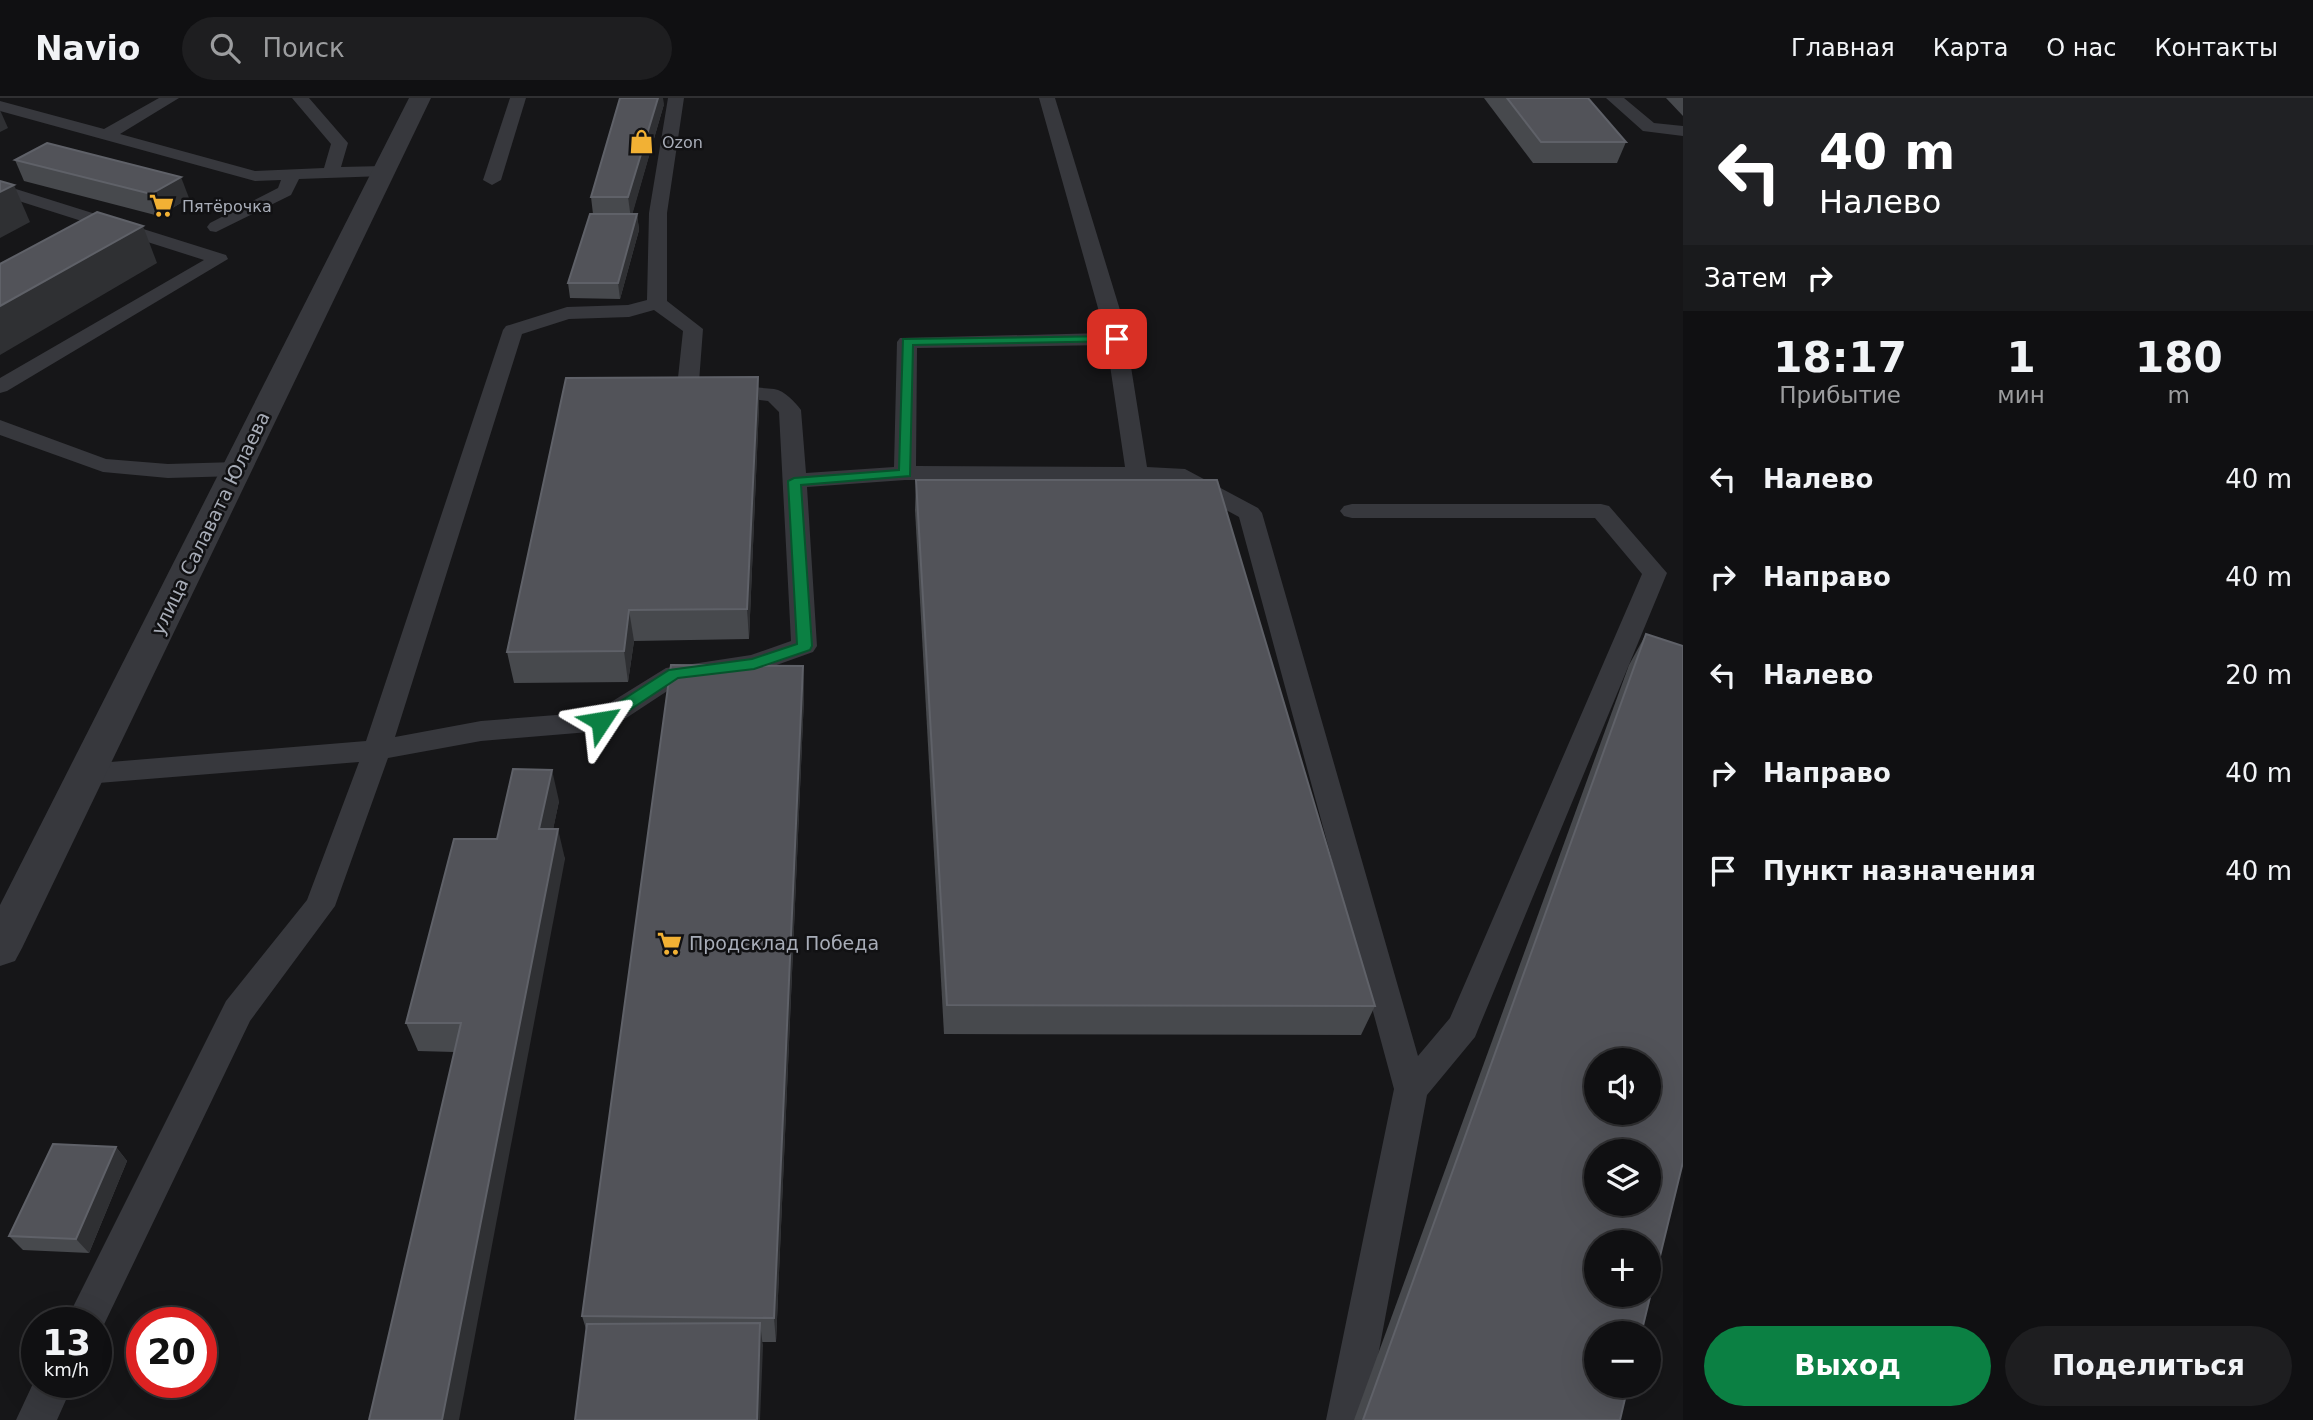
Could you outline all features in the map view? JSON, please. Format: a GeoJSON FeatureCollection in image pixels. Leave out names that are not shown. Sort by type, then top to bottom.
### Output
{"type":"FeatureCollection","features":[{"type":"Feature","properties":{"kind":"street","name":"улица Салавата Юлаева"},"geometry":{"type":"LineString","coordinates":[[0,948],[420,98]]}},
{"type":"Feature","properties":{"kind":"lane"},"geometry":{"type":"LineString","coordinates":[[5,108],[33,98]]}},
{"type":"Feature","properties":{"kind":"lane"},"geometry":{"type":"LineString","coordinates":[[106,135],[171,98]]}},
{"type":"Feature","properties":{"kind":"lane"},"geometry":{"type":"LineString","coordinates":[[300,98],[340,143],[331,173]]}},
{"type":"Feature","properties":{"kind":"lane"},"geometry":{"type":"LineString","coordinates":[[492,180],[518,98]]}},
{"type":"Feature","properties":{"kind":"lane"},"geometry":{"type":"LineString","coordinates":[[657,303],[658,213],[677,98]]}},
{"type":"Feature","properties":{"kind":"lane"},"geometry":{"type":"LineString","coordinates":[[1047,98],[1117,339],[1137,474]]}},
{"type":"Feature","properties":{"kind":"lane"},"geometry":{"type":"LineString","coordinates":[[1614,98],[1649,128],[1683,131]]}},
{"type":"Feature","properties":{"kind":"lane"},"geometry":{"type":"LineString","coordinates":[[5,108],[255,176],[384,171]]}},
{"type":"Feature","properties":{"kind":"lane"},"geometry":{"type":"LineString","coordinates":[[216,228],[285,191],[292,175]]}},
{"type":"Feature","properties":{"kind":"lane"},"geometry":{"type":"LineString","coordinates":[[0,189],[219,259],[0,387]]}},
{"type":"Feature","properties":{"kind":"lane"},"geometry":{"type":"LineString","coordinates":[[97,241],[122,228]]}},
{"type":"Feature","properties":{"kind":"lane"},"geometry":{"type":"LineString","coordinates":[[86,774],[377,750],[481,731],[601,721],[674,674],[754,664],[804,646],[790,410],[774,395],[688,387],[693,329],[657,303],[629,310],[567,313],[513,330],[377,750],[320,906],[238,1011],[92,1307]]}},
{"type":"Feature","properties":{"kind":"lane"},"geometry":{"type":"LineString","coordinates":[[905,473],[907,342],[1117,339]]}},
{"type":"Feature","properties":{"kind":"lane"},"geometry":{"type":"LineString","coordinates":[[0,427],[103,465],[168,471],[237,469]]}},
{"type":"Feature","properties":{"kind":"lane"},"geometry":{"type":"LineString","coordinates":[[794,481],[905,473],[1177,474],[1250,513],[1411,1089],[1346,1420]]}},
{"type":"Feature","properties":{"kind":"lane"},"geometry":{"type":"LineString","coordinates":[[1352,511],[1601,511],[1655,573],[1463,1027],[1411,1089]]}},
{"type":"Feature","properties":{"kind":"lane"},"geometry":{"type":"LineString","coordinates":[[36,1420],[46,1398]]}},
{"type":"Feature","properties":{"kind":"building"},"geometry":{"type":"Polygon","coordinates":[[[620,98],[658,98],[628,197],[591,197],[620,98]]]}},
{"type":"Feature","properties":{"kind":"building"},"geometry":{"type":"Polygon","coordinates":[[[1507,98],[1588,98],[1626,142],[1541,142],[1507,98]]]}},
{"type":"Feature","properties":{"kind":"building"},"geometry":{"type":"Polygon","coordinates":[[[47,143],[181,177],[151,194],[15,160],[47,143]]]}},
{"type":"Feature","properties":{"kind":"building"},"geometry":{"type":"Polygon","coordinates":[[[0,181],[14,185],[0,192],[0,181]]]}},
{"type":"Feature","properties":{"kind":"building"},"geometry":{"type":"Polygon","coordinates":[[[97,212],[143,226],[0,306],[0,264],[97,212]]]}},
{"type":"Feature","properties":{"kind":"building"},"geometry":{"type":"Polygon","coordinates":[[[590,214],[637,214],[618,283],[568,283],[590,214]]]}},
{"type":"Feature","properties":{"kind":"building"},"geometry":{"type":"Polygon","coordinates":[[[758,377],[747,609],[629,610],[624,651],[507,652],[566,378],[758,377]]]}},
{"type":"Feature","properties":{"kind":"building"},"geometry":{"type":"Polygon","coordinates":[[[916,480],[1217,480],[1375,1006],[947,1005],[916,480]]]}},
{"type":"Feature","properties":{"kind":"building"},"geometry":{"type":"Polygon","coordinates":[[[1646,634],[1683,646],[1683,1162],[1661,1252],[1661,1230],[1584,1230],[1584,1307],[1648,1307],[1644,1321],[1584,1321],[1584,1398],[1625,1398],[1620,1420],[1363,1420],[1646,634]]]}},
{"type":"Feature","properties":{"kind":"building"},"geometry":{"type":"Polygon","coordinates":[[[671,665],[803,666],[774,1318],[582,1316],[671,665]]]}},
{"type":"Feature","properties":{"kind":"building"},"geometry":{"type":"Polygon","coordinates":[[[513,769],[552,770],[539,829],[558,829],[442,1420],[369,1420],[461,1023],[406,1023],[454,839],[497,839],[513,769]]]}},
{"type":"Feature","properties":{"kind":"building"},"geometry":{"type":"Polygon","coordinates":[[[53,1144],[116,1147],[76,1239],[9,1236],[53,1144]]]}},
{"type":"Feature","properties":{"kind":"building"},"geometry":{"type":"Polygon","coordinates":[[[760,1323],[757,1420],[575,1420],[587,1324],[760,1323]]]}},
{"type":"Feature","properties":{"kind":"place","name":"Ozon"},"geometry":{"type":"Point","coordinates":[642,142]}},
{"type":"Feature","properties":{"kind":"place","name":"Пятёрочка"},"geometry":{"type":"Point","coordinates":[162,206]}},
{"type":"Feature","properties":{"kind":"place","name":"Продсклад Победа"},"geometry":{"type":"Point","coordinates":[669,943]}},
{"type":"Feature","properties":{"kind":"route"},"geometry":{"type":"LineString","coordinates":[[601,721],[674,674],[754,664],[804,646],[794,481],[905,473],[907,342],[1117,339]]}}]}
